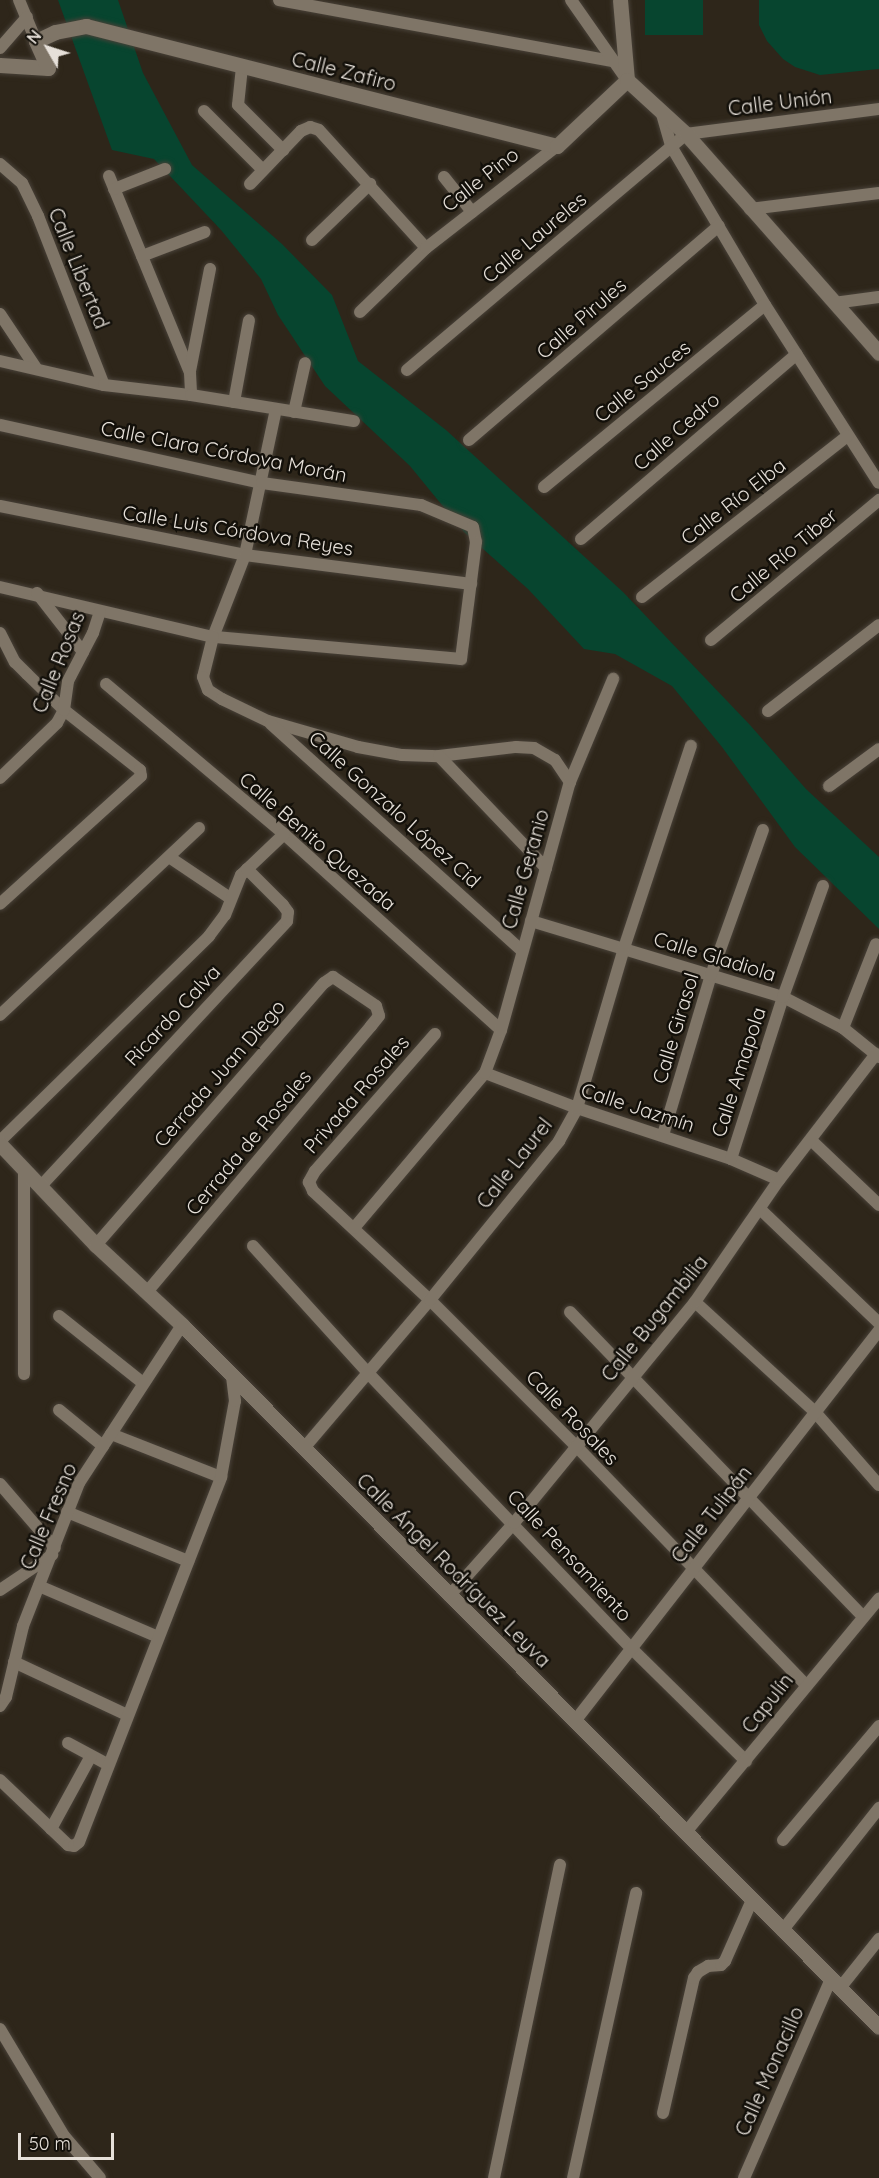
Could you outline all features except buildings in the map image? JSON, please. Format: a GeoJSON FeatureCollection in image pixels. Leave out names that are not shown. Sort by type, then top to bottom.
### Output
{"type":"FeatureCollection","features":[{"type":"Feature","properties":{"kind":"street"},"geometry":{"type":"LineString","coordinates":[[0,65],[48,68],[19,0]]}},
{"type":"Feature","properties":{"kind":"street"},"geometry":{"type":"LineString","coordinates":[[279,0],[612,61]]}},
{"type":"Feature","properties":{"kind":"street"},"geometry":{"type":"LineString","coordinates":[[571,0],[627,80],[686,134],[879,353]]}},
{"type":"Feature","properties":{"kind":"street"},"geometry":{"type":"LineString","coordinates":[[620,0],[627,80]]}},
{"type":"Feature","properties":{"kind":"street"},"geometry":{"type":"LineString","coordinates":[[0,48],[27,17]]}},
{"type":"Feature","properties":{"kind":"street","name":"Calle Zafiro"},"geometry":{"type":"LineString","coordinates":[[36,41],[55,32],[86,26],[557,146]]}},
{"type":"Feature","properties":{"kind":"street"},"geometry":{"type":"LineString","coordinates":[[242,67],[238,105],[283,150]]}},
{"type":"Feature","properties":{"kind":"street","name":"Calle Pino"},"geometry":{"type":"LineString","coordinates":[[360,312],[426,248],[557,146],[627,80]]}},
{"type":"Feature","properties":{"kind":"street","name":"Calle Unión"},"geometry":{"type":"LineString","coordinates":[[686,134],[879,109]]}},
{"type":"Feature","properties":{"kind":"street"},"geometry":{"type":"LineString","coordinates":[[204,111],[264,170]]}},
{"type":"Feature","properties":{"kind":"street"},"geometry":{"type":"LineString","coordinates":[[662,114],[671,146],[765,305],[879,483]]}},
{"type":"Feature","properties":{"kind":"street"},"geometry":{"type":"LineString","coordinates":[[250,184],[301,131],[310,127],[319,130],[426,248]]}},
{"type":"Feature","properties":{"kind":"street","name":"Calle Laureles"},"geometry":{"type":"LineString","coordinates":[[407,370],[686,134]]}},
{"type":"Feature","properties":{"kind":"street","name":"Calle Libertad"},"geometry":{"type":"LineString","coordinates":[[5,167],[22,183],[38,216],[104,385]]}},
{"type":"Feature","properties":{"kind":"street"},"geometry":{"type":"LineString","coordinates":[[114,189],[165,169]]}},
{"type":"Feature","properties":{"kind":"street"},"geometry":{"type":"LineString","coordinates":[[109,176],[190,372]]}},
{"type":"Feature","properties":{"kind":"street"},"geometry":{"type":"LineString","coordinates":[[444,177],[472,212]]}},
{"type":"Feature","properties":{"kind":"street"},"geometry":{"type":"LineString","coordinates":[[312,240],[370,184]]}},
{"type":"Feature","properties":{"kind":"street"},"geometry":{"type":"LineString","coordinates":[[750,209],[879,193]]}},
{"type":"Feature","properties":{"kind":"street","name":"Calle Pirules"},"geometry":{"type":"LineString","coordinates":[[469,440],[719,226]]}},
{"type":"Feature","properties":{"kind":"street"},"geometry":{"type":"LineString","coordinates":[[142,256],[205,232]]}},
{"type":"Feature","properties":{"kind":"street"},"geometry":{"type":"LineString","coordinates":[[191,395],[190,372],[210,269]]}},
{"type":"Feature","properties":{"kind":"street"},"geometry":{"type":"LineString","coordinates":[[834,303],[879,297]]}},
{"type":"Feature","properties":{"kind":"street","name":"Calle Sauces"},"geometry":{"type":"LineString","coordinates":[[544,488],[765,305]]}},
{"type":"Feature","properties":{"kind":"street"},"geometry":{"type":"LineString","coordinates":[[0,314],[36,368]]}},
{"type":"Feature","properties":{"kind":"street"},"geometry":{"type":"LineString","coordinates":[[234,402],[249,320]]}},
{"type":"Feature","properties":{"kind":"street","name":"Calle Cedro"},"geometry":{"type":"LineString","coordinates":[[581,538],[797,354]]}},
{"type":"Feature","properties":{"kind":"street"},"geometry":{"type":"LineString","coordinates":[[0,360],[104,385],[191,395],[354,421]]}},
{"type":"Feature","properties":{"kind":"street"},"geometry":{"type":"LineString","coordinates":[[294,412],[305,363]]}},
{"type":"Feature","properties":{"kind":"street"},"geometry":{"type":"LineString","coordinates":[[276,409],[245,555],[213,637],[203,677],[208,690],[268,721],[358,747],[402,755],[439,756],[516,747],[534,748],[555,760],[570,782]]}},
{"type":"Feature","properties":{"kind":"street","name":"Calle Clara Córdova Morán"},"geometry":{"type":"LineString","coordinates":[[0,425],[262,483],[422,505],[473,527],[476,542],[471,584]]}},
{"type":"Feature","properties":{"kind":"street","name":"Calle Río Elba"},"geometry":{"type":"LineString","coordinates":[[642,597],[847,436]]}},
{"type":"Feature","properties":{"kind":"street","name":"Calle Río Tiber"},"geometry":{"type":"LineString","coordinates":[[711,640],[879,500]]}},
{"type":"Feature","properties":{"kind":"street","name":"Calle Luis Córdova Reyes"},"geometry":{"type":"LineString","coordinates":[[0,506],[245,555],[471,584]]}},
{"type":"Feature","properties":{"kind":"street"},"geometry":{"type":"LineString","coordinates":[[1,589],[37,593],[100,612],[213,637],[461,659],[471,584]]}},
{"type":"Feature","properties":{"kind":"street"},"geometry":{"type":"LineString","coordinates":[[37,593],[83,652]]}},
{"type":"Feature","properties":{"kind":"street","name":"Calle Rosas"},"geometry":{"type":"LineString","coordinates":[[0,778],[57,723],[64,710],[68,681],[93,633],[100,612]]}},
{"type":"Feature","properties":{"kind":"street"},"geometry":{"type":"LineString","coordinates":[[768,711],[879,625]]}},
{"type":"Feature","properties":{"kind":"street"},"geometry":{"type":"LineString","coordinates":[[0,633],[15,662],[64,710],[140,770],[141,776],[0,904]]}},
{"type":"Feature","properties":{"kind":"street","name":"Calle Geranio"},"geometry":{"type":"LineString","coordinates":[[354,1228],[485,1073],[501,1030],[570,782],[613,679]]}},
{"type":"Feature","properties":{"kind":"street","name":"Calle Benito Quezada"},"geometry":{"type":"LineString","coordinates":[[106,684],[284,834],[501,1030]]}},
{"type":"Feature","properties":{"kind":"street","name":"Calle Gonzalo López Cid"},"geometry":{"type":"LineString","coordinates":[[268,721],[522,951]]}},
{"type":"Feature","properties":{"kind":"street","name":"Calle Laurel"},"geometry":{"type":"LineString","coordinates":[[304,1448],[430,1300],[559,1141],[577,1108],[624,948],[691,746]]}},
{"type":"Feature","properties":{"kind":"street"},"geometry":{"type":"LineString","coordinates":[[829,786],[879,748]]}},
{"type":"Feature","properties":{"kind":"street"},"geometry":{"type":"LineString","coordinates":[[439,756],[546,868]]}},
{"type":"Feature","properties":{"kind":"street"},"geometry":{"type":"LineString","coordinates":[[0,1015],[199,828]]}},
{"type":"Feature","properties":{"kind":"street","name":"Calle Girasol"},"geometry":{"type":"LineString","coordinates":[[663,1136],[711,975],[763,830]]}},
{"type":"Feature","properties":{"kind":"street"},"geometry":{"type":"LineString","coordinates":[[0,1143],[209,936],[225,915],[230,898],[247,869],[284,834]]}},
{"type":"Feature","properties":{"kind":"street"},"geometry":{"type":"LineString","coordinates":[[169,857],[230,898]]}},
{"type":"Feature","properties":{"kind":"street","name":"Ricardo Calva"},"geometry":{"type":"LineString","coordinates":[[40,1187],[286,921],[288,912],[284,905],[247,869]]}},
{"type":"Feature","properties":{"kind":"street","name":"Calle Amapola"},"geometry":{"type":"LineString","coordinates":[[731,1159],[783,997],[823,886]]}},
{"type":"Feature","properties":{"kind":"street","name":"Calle Gladiola"},"geometry":{"type":"LineString","coordinates":[[531,921],[783,997],[843,1028],[878,1056]]}},
{"type":"Feature","properties":{"kind":"street"},"geometry":{"type":"LineString","coordinates":[[843,1028],[876,944]]}},
{"type":"Feature","properties":{"kind":"street","name":"Cerrada Juan Diego"},"geometry":{"type":"LineString","coordinates":[[96,1245],[324,983],[333,977],[342,981],[376,1006],[378,1016]]}},
{"type":"Feature","properties":{"kind":"street","name":"Cerrada de Rosales"},"geometry":{"type":"LineString","coordinates":[[147,1292],[378,1016]]}},
{"type":"Feature","properties":{"kind":"street","name":"Privada Rosales"},"geometry":{"type":"LineString","coordinates":[[309,1182],[315,1171],[435,1034]]}},
{"type":"Feature","properties":{"kind":"street","name":"Calle Bugambilia"},"geometry":{"type":"LineString","coordinates":[[449,1596],[514,1523],[695,1302],[779,1180],[878,1056]]}},
{"type":"Feature","properties":{"kind":"street","name":"Calle Jazmín"},"geometry":{"type":"LineString","coordinates":[[485,1073],[577,1108],[731,1159],[779,1180]]}},
{"type":"Feature","properties":{"kind":"street"},"geometry":{"type":"LineString","coordinates":[[811,1140],[879,1205]]}},
{"type":"Feature","properties":{"kind":"street","name":"Calle Ángel Rodríguez Leyva"},"geometry":{"type":"LineString","coordinates":[[0,1143],[96,1245],[182,1325],[232,1378],[879,2027]]}},
{"type":"Feature","properties":{"kind":"street"},"geometry":{"type":"LineString","coordinates":[[24,1170],[24,1374]]}},
{"type":"Feature","properties":{"kind":"street","name":"Calle Rosales"},"geometry":{"type":"LineString","coordinates":[[309,1182],[313,1191],[430,1300],[576,1446],[806,1685]]}},
{"type":"Feature","properties":{"kind":"street"},"geometry":{"type":"LineString","coordinates":[[760,1209],[879,1323]]}},
{"type":"Feature","properties":{"kind":"street","name":"Calle Pensamiento"},"geometry":{"type":"LineString","coordinates":[[253,1246],[368,1373],[514,1523],[632,1649],[746,1761]]}},
{"type":"Feature","properties":{"kind":"street"},"geometry":{"type":"LineString","coordinates":[[695,1302],[815,1412],[879,1485]]}},
{"type":"Feature","properties":{"kind":"street"},"geometry":{"type":"LineString","coordinates":[[570,1312],[634,1376],[862,1617]]}},
{"type":"Feature","properties":{"kind":"street"},"geometry":{"type":"LineString","coordinates":[[59,1316],[143,1383]]}},
{"type":"Feature","properties":{"kind":"street","name":"Calle Fresno"},"geometry":{"type":"LineString","coordinates":[[0,1706],[6,1697],[23,1626],[80,1483],[182,1325]]}},
{"type":"Feature","properties":{"kind":"street","name":"Calle Tulipán"},"geometry":{"type":"LineString","coordinates":[[575,1721],[879,1331]]}},
{"type":"Feature","properties":{"kind":"street"},"geometry":{"type":"LineString","coordinates":[[0,1780],[68,1845],[75,1846],[79,1842],[107,1764],[220,1478],[235,1401],[232,1378]]}},
{"type":"Feature","properties":{"kind":"street"},"geometry":{"type":"LineString","coordinates":[[59,1410],[103,1446]]}},
{"type":"Feature","properties":{"kind":"street"},"geometry":{"type":"LineString","coordinates":[[111,1434],[220,1478]]}},
{"type":"Feature","properties":{"kind":"street"},"geometry":{"type":"LineString","coordinates":[[0,1484],[54,1551],[0,1590]]}},
{"type":"Feature","properties":{"kind":"street"},"geometry":{"type":"LineString","coordinates":[[67,1512],[188,1561]]}},
{"type":"Feature","properties":{"kind":"street"},"geometry":{"type":"LineString","coordinates":[[39,1586],[158,1637]]}},
{"type":"Feature","properties":{"kind":"street","name":"Capulín"},"geometry":{"type":"LineString","coordinates":[[686,1832],[879,1599]]}},
{"type":"Feature","properties":{"kind":"street"},"geometry":{"type":"LineString","coordinates":[[14,1662],[127,1715]]}},
{"type":"Feature","properties":{"kind":"street"},"geometry":{"type":"LineString","coordinates":[[783,1840],[879,1726]]}},
{"type":"Feature","properties":{"kind":"street"},"geometry":{"type":"LineString","coordinates":[[68,1743],[107,1764]]}},
{"type":"Feature","properties":{"kind":"street"},"geometry":{"type":"LineString","coordinates":[[51,1829],[91,1756]]}},
{"type":"Feature","properties":{"kind":"street"},"geometry":{"type":"LineString","coordinates":[[782,1931],[879,1808]]}},
{"type":"Feature","properties":{"kind":"street"},"geometry":{"type":"LineString","coordinates":[[494,2178],[560,1865]]}},
{"type":"Feature","properties":{"kind":"street"},"geometry":{"type":"LineString","coordinates":[[573,2178],[636,1893]]}},
{"type":"Feature","properties":{"kind":"street"},"geometry":{"type":"LineString","coordinates":[[663,2113],[694,1978],[698,1972],[708,1966],[721,1965],[725,1961],[752,1900]]}},
{"type":"Feature","properties":{"kind":"street","name":"Calle Monacillo"},"geometry":{"type":"LineString","coordinates":[[744,2178],[835,1984],[879,1939]]}},
{"type":"Feature","properties":{"kind":"street"},"geometry":{"type":"LineString","coordinates":[[0,2029],[64,2136],[100,2178]]}},
{"type":"Feature","properties":{"kind":"green space"},"geometry":{"type":"Polygon","coordinates":[[[58,0],[118,0],[143,73],[192,165],[282,244],[332,295],[358,361],[446,430],[623,592],[750,725],[806,789],[879,857],[879,929],[795,847],[722,747],[672,686],[615,654],[584,649],[528,589],[464,532],[410,466],[325,386],[278,315],[261,279],[221,230],[154,159],[112,150],[58,0]]]}},
{"type":"Feature","properties":{"kind":"green space"},"geometry":{"type":"Polygon","coordinates":[[[645,0],[703,0],[703,35],[645,35],[645,0]]]}},
{"type":"Feature","properties":{"kind":"green space"},"geometry":{"type":"Polygon","coordinates":[[[759,0],[879,0],[879,69],[820,75],[795,67],[783,59],[767,41],[759,25],[759,0]]]}}]}
